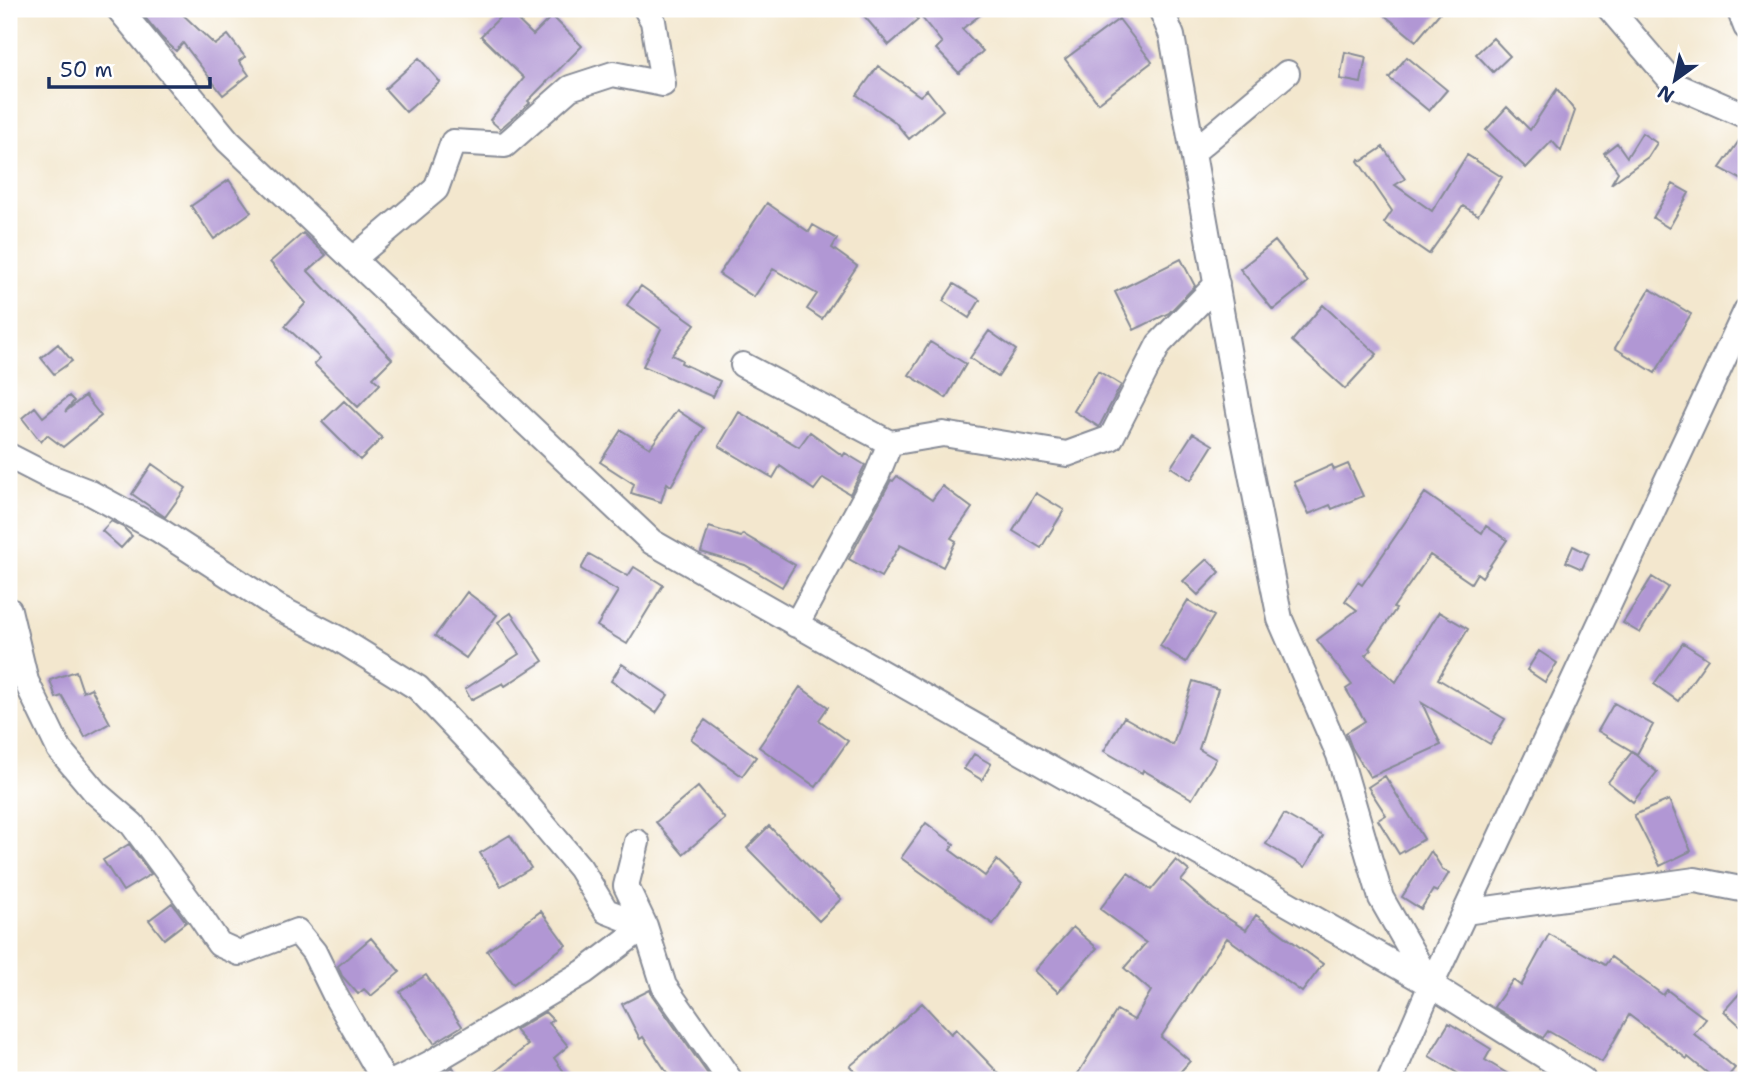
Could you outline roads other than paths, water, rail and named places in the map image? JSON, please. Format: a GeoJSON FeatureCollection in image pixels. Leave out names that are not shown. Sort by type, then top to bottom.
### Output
{"type":"FeatureCollection","features":[{"type":"Feature","properties":{"kind":"street"},"geometry":{"type":"LineString","coordinates":[[119,9],[228,141],[652,541],[1431,985],[1583,1080]]}},
{"type":"Feature","properties":{"kind":"street"},"geometry":{"type":"LineString","coordinates":[[353,259],[436,189],[453,142],[505,145],[570,88],[613,74],[663,84],[653,20],[646,9]]}},
{"type":"Feature","properties":{"kind":"street"},"geometry":{"type":"LineString","coordinates":[[1161,9],[1172,36],[1244,439],[1280,619],[1339,755],[1381,898],[1431,985]]}},
{"type":"Feature","properties":{"kind":"street"},"geometry":{"type":"LineString","coordinates":[[1610,9],[1675,85],[1746,116]]}},
{"type":"Feature","properties":{"kind":"street"},"geometry":{"type":"LineString","coordinates":[[1739,9],[1746,27]]}},
{"type":"Feature","properties":{"kind":"street"},"geometry":{"type":"LineString","coordinates":[[1194,152],[1286,73]]}},
{"type":"Feature","properties":{"kind":"street"},"geometry":{"type":"LineString","coordinates":[[743,365],[890,443],[943,434],[1067,454],[1111,438],[1160,344],[1217,284]]}},
{"type":"Feature","properties":{"kind":"street"},"geometry":{"type":"LineString","coordinates":[[1390,1080],[1431,985],[1746,311]]}},
{"type":"Feature","properties":{"kind":"street"},"geometry":{"type":"LineString","coordinates":[[796,625],[877,475],[890,443]]}},
{"type":"Feature","properties":{"kind":"street"},"geometry":{"type":"LineString","coordinates":[[9,456],[48,476],[89,492],[159,530],[279,608],[339,639],[418,688],[513,788],[580,868],[607,911],[645,926]]}},
{"type":"Feature","properties":{"kind":"street"},"geometry":{"type":"LineString","coordinates":[[9,610],[26,681],[59,749],[96,793],[132,824],[219,944],[239,953],[297,931],[314,952],[336,997],[384,1080]]}},
{"type":"Feature","properties":{"kind":"street"},"geometry":{"type":"LineString","coordinates":[[638,842],[626,886],[645,926],[664,986],[730,1080]]}},
{"type":"Feature","properties":{"kind":"street"},"geometry":{"type":"LineString","coordinates":[[1465,912],[1695,880],[1746,890]]}},
{"type":"Feature","properties":{"kind":"street"},"geometry":{"type":"LineString","coordinates":[[397,1080],[429,1064],[584,972],[645,926]]}}]}
